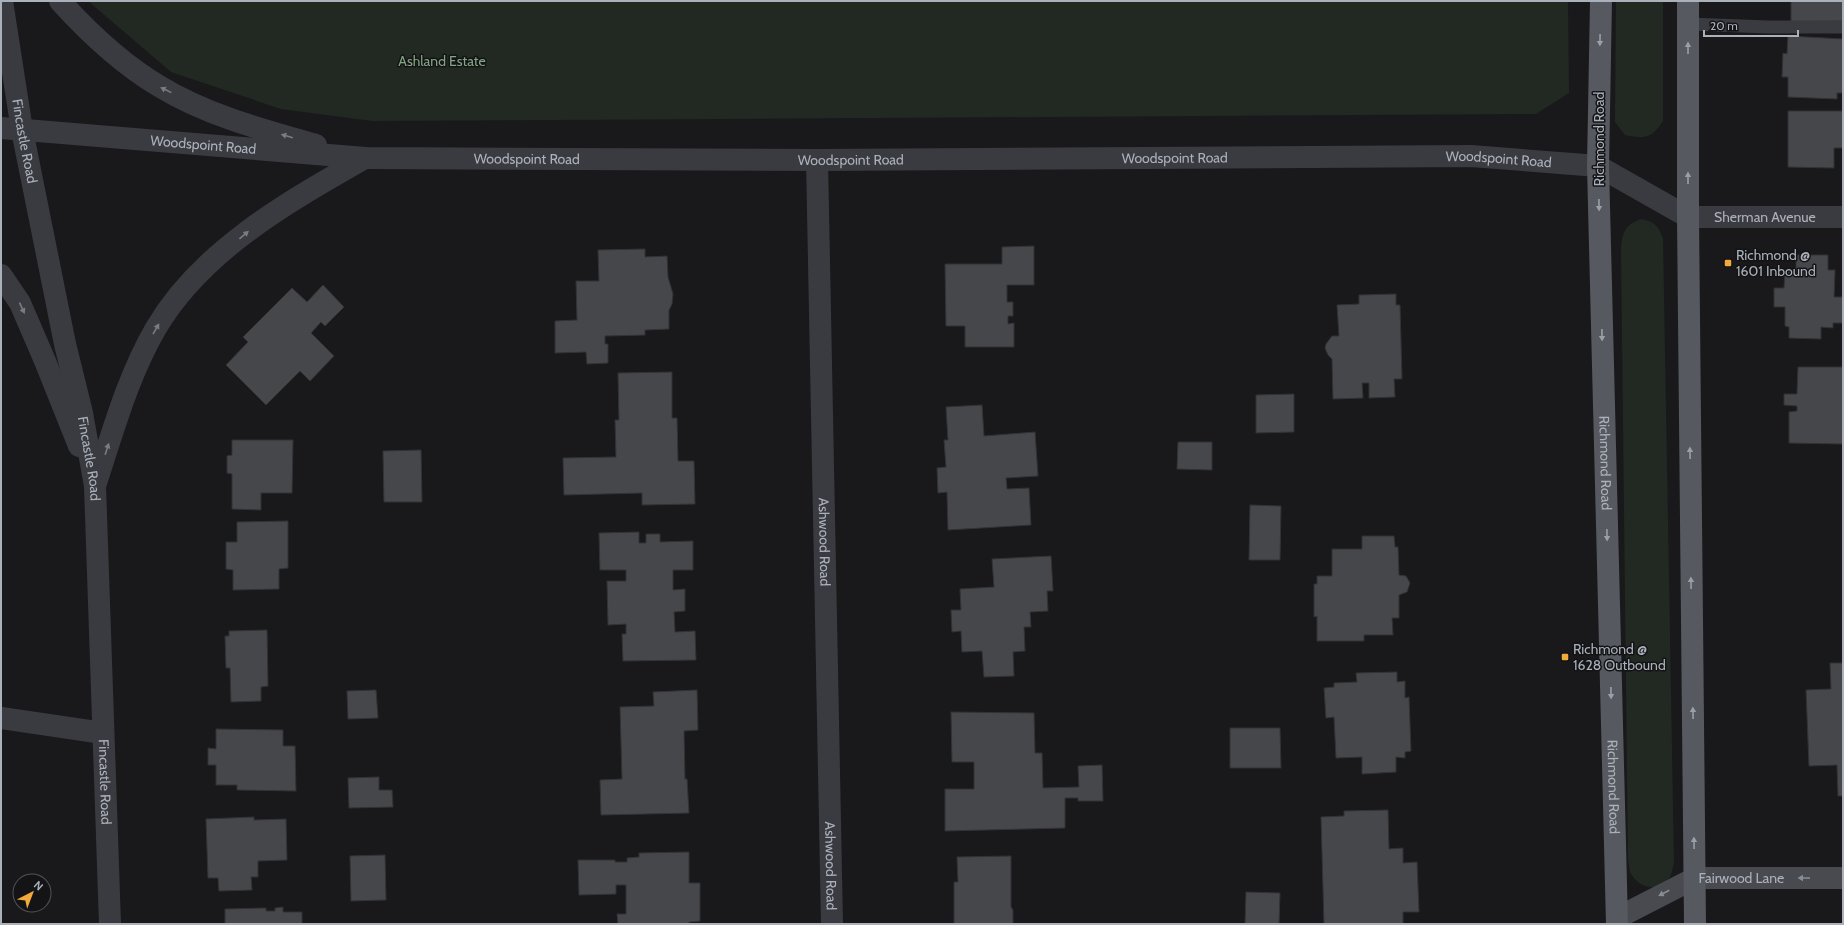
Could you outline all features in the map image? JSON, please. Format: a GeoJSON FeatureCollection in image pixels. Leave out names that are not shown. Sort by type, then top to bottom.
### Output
{"type":"FeatureCollection","features":[{"type":"Feature","properties":{"kind":"main road","name":"Richmond Road"},"geometry":{"type":"LineString","coordinates":[[1601,1],[1598,166],[1621,922]]}},
{"type":"Feature","properties":{"kind":"main road"},"geometry":{"type":"LineString","coordinates":[[1688,1],[1688,217],[1695,924]]}},
{"type":"Feature","properties":{"kind":"street","name":"Fincastle Road"},"geometry":{"type":"LineString","coordinates":[[2,1],[22,130],[65,344],[82,413],[95,486],[110,924]]}},
{"type":"Feature","properties":{"kind":"street"},"geometry":{"type":"LineString","coordinates":[[60,1],[75,18],[120,59],[160,87],[215,113],[265,130],[365,158]]}},
{"type":"Feature","properties":{"kind":"street","name":"Woodspoint Road"},"geometry":{"type":"LineString","coordinates":[[1,128],[365,158],[817,160],[1471,156],[1598,166],[1688,217]]}},
{"type":"Feature","properties":{"kind":"street"},"geometry":{"type":"LineString","coordinates":[[95,486],[135,371],[156,328],[186,287],[249,230],[310,190],[365,158]]}},
{"type":"Feature","properties":{"kind":"street","name":"Ashwood Road"},"geometry":{"type":"LineString","coordinates":[[817,160],[832,924]]}},
{"type":"Feature","properties":{"kind":"street","name":"Sherman Avenue"},"geometry":{"type":"LineString","coordinates":[[1688,217],[1843,218]]}},
{"type":"Feature","properties":{"kind":"street"},"geometry":{"type":"LineString","coordinates":[[1,275],[20,302],[46,361],[95,486]]}},
{"type":"Feature","properties":{"kind":"street"},"geometry":{"type":"LineString","coordinates":[[1,718],[103,733]]}},
{"type":"Feature","properties":{"kind":"street","name":"Fairwood Lane"},"geometry":{"type":"LineString","coordinates":[[1621,922],[1694,878],[1843,878]]}},
{"type":"Feature","properties":{"kind":"lane"},"geometry":{"type":"LineString","coordinates":[[1688,24],[1768,27],[1843,27]]}},
{"type":"Feature","properties":{"kind":"green space","name":"Ashland Estate"},"geometry":{"type":"Polygon","coordinates":[[[88,1],[1568,1],[1569,93],[1536,114],[372,121],[281,109],[171,72],[88,1]]]}},
{"type":"Feature","properties":{"kind":"green space"},"geometry":{"type":"Polygon","coordinates":[[[1616,1],[1663,1],[1663,121],[1655,131],[1643,137],[1625,135],[1615,122],[1616,1]]]}},
{"type":"Feature","properties":{"kind":"green space"},"geometry":{"type":"Polygon","coordinates":[[[1641,219],[1649,221],[1655,225],[1663,238],[1674,862],[1670,877],[1665,882],[1654,887],[1643,885],[1634,878],[1630,872],[1628,860],[1621,251],[1623,235],[1627,227],[1635,221],[1641,219]]]}},
{"type":"Feature","properties":{"kind":"building"},"geometry":{"type":"Polygon","coordinates":[[[1791,1],[1843,1],[1843,21],[1791,22],[1791,1]]]}},
{"type":"Feature","properties":{"kind":"building"},"geometry":{"type":"Polygon","coordinates":[[[1788,36],[1843,39],[1843,93],[1837,93],[1837,99],[1788,97],[1788,77],[1782,77],[1783,53],[1787,54],[1788,36]]]}},
{"type":"Feature","properties":{"kind":"building"},"geometry":{"type":"Polygon","coordinates":[[[1788,111],[1843,111],[1843,148],[1834,148],[1834,168],[1788,167],[1788,111]]]}},
{"type":"Feature","properties":{"kind":"building"},"geometry":{"type":"Polygon","coordinates":[[[1034,246],[1034,285],[1007,285],[1007,302],[1013,302],[1013,316],[1008,316],[1008,324],[1014,323],[1014,347],[965,347],[965,326],[946,326],[945,264],[1002,264],[1002,247],[1034,246]]]}},
{"type":"Feature","properties":{"kind":"building"},"geometry":{"type":"Polygon","coordinates":[[[645,249],[645,257],[667,256],[668,277],[673,294],[672,304],[669,310],[669,329],[645,330],[645,335],[605,336],[605,344],[608,344],[608,363],[587,364],[586,352],[555,353],[555,321],[577,320],[576,281],[599,281],[598,250],[645,249]]]}},
{"type":"Feature","properties":{"kind":"building"},"geometry":{"type":"Polygon","coordinates":[[[1796,255],[1828,255],[1828,270],[1835,270],[1834,297],[1843,297],[1843,323],[1833,323],[1833,328],[1821,327],[1821,339],[1789,338],[1789,327],[1785,326],[1785,307],[1774,307],[1774,288],[1784,288],[1785,270],[1796,271],[1796,255]]]}},
{"type":"Feature","properties":{"kind":"building"},"geometry":{"type":"Polygon","coordinates":[[[323,285],[344,307],[325,326],[321,322],[311,333],[334,356],[310,381],[300,371],[266,405],[226,365],[248,342],[243,337],[292,288],[307,302],[323,285]]]}},
{"type":"Feature","properties":{"kind":"building"},"geometry":{"type":"Polygon","coordinates":[[[1396,294],[1396,305],[1400,305],[1402,379],[1394,379],[1395,397],[1369,398],[1369,383],[1362,383],[1363,398],[1333,399],[1332,359],[1328,355],[1325,348],[1332,336],[1339,336],[1337,305],[1359,304],[1359,295],[1396,294]]]}},
{"type":"Feature","properties":{"kind":"building"},"geometry":{"type":"Polygon","coordinates":[[[1798,367],[1843,367],[1843,444],[1789,443],[1789,412],[1797,411],[1797,406],[1784,405],[1784,394],[1797,394],[1798,367]]]}},
{"type":"Feature","properties":{"kind":"building"},"geometry":{"type":"Polygon","coordinates":[[[672,372],[672,418],[677,418],[678,461],[694,461],[695,504],[642,505],[642,493],[564,495],[563,458],[616,457],[615,420],[619,420],[618,373],[672,372]]]}},
{"type":"Feature","properties":{"kind":"building"},"geometry":{"type":"Polygon","coordinates":[[[1294,394],[1294,432],[1256,433],[1256,395],[1294,394]]]}},
{"type":"Feature","properties":{"kind":"building"},"geometry":{"type":"Polygon","coordinates":[[[982,405],[984,436],[1035,432],[1038,476],[1006,478],[1007,489],[1029,488],[1031,525],[948,530],[947,492],[938,493],[937,468],[946,467],[944,440],[948,440],[946,407],[982,405]]]}},
{"type":"Feature","properties":{"kind":"building"},"geometry":{"type":"Polygon","coordinates":[[[232,440],[293,440],[292,493],[261,493],[261,510],[232,509],[232,474],[227,473],[227,456],[232,455],[232,440]]]}},
{"type":"Feature","properties":{"kind":"building"},"geometry":{"type":"Polygon","coordinates":[[[1178,442],[1212,442],[1212,470],[1177,469],[1178,442]]]}},
{"type":"Feature","properties":{"kind":"building"},"geometry":{"type":"Polygon","coordinates":[[[421,450],[422,502],[384,502],[383,451],[421,450]]]}},
{"type":"Feature","properties":{"kind":"building"},"geometry":{"type":"Polygon","coordinates":[[[1250,505],[1281,506],[1280,560],[1249,560],[1250,505]]]}},
{"type":"Feature","properties":{"kind":"building"},"geometry":{"type":"Polygon","coordinates":[[[288,521],[288,568],[279,569],[279,589],[233,590],[233,570],[226,569],[226,542],[237,542],[237,522],[288,521]]]}},
{"type":"Feature","properties":{"kind":"building"},"geometry":{"type":"Polygon","coordinates":[[[639,532],[639,543],[646,543],[646,534],[660,534],[660,542],[693,541],[693,570],[673,570],[673,590],[685,589],[685,611],[674,612],[675,632],[695,631],[696,660],[623,661],[622,634],[626,634],[626,624],[608,625],[607,581],[626,581],[626,570],[600,570],[599,533],[639,532]]]}},
{"type":"Feature","properties":{"kind":"building"},"geometry":{"type":"Polygon","coordinates":[[[1362,536],[1394,536],[1395,547],[1398,547],[1399,575],[1406,576],[1410,583],[1407,592],[1399,595],[1399,618],[1392,618],[1393,635],[1364,635],[1364,641],[1317,641],[1317,616],[1314,617],[1314,584],[1317,584],[1317,576],[1332,576],[1332,549],[1362,549],[1362,536]]]}},
{"type":"Feature","properties":{"kind":"building"},"geometry":{"type":"Polygon","coordinates":[[[1051,556],[1053,591],[1047,591],[1048,611],[1030,612],[1031,627],[1024,627],[1025,651],[1013,652],[1014,676],[984,677],[982,651],[962,652],[961,631],[952,632],[951,610],[961,610],[960,589],[994,587],[992,559],[1051,556]]]}},
{"type":"Feature","properties":{"kind":"building"},"geometry":{"type":"Polygon","coordinates":[[[267,630],[268,686],[261,687],[261,701],[231,702],[230,668],[226,668],[225,636],[229,636],[229,631],[267,630]]]}},
{"type":"Feature","properties":{"kind":"building"},"geometry":{"type":"Polygon","coordinates":[[[1830,663],[1843,663],[1843,796],[1838,796],[1837,765],[1809,766],[1806,690],[1831,689],[1830,663]]]}},
{"type":"Feature","properties":{"kind":"building"},"geometry":{"type":"Polygon","coordinates":[[[1397,672],[1397,682],[1405,681],[1405,698],[1409,697],[1411,751],[1405,752],[1405,758],[1396,757],[1396,772],[1362,774],[1362,757],[1336,758],[1334,717],[1326,718],[1324,688],[1334,687],[1334,683],[1357,682],[1356,673],[1397,672]]]}},
{"type":"Feature","properties":{"kind":"building"},"geometry":{"type":"Polygon","coordinates":[[[376,690],[378,718],[348,719],[347,691],[376,690]]]}},
{"type":"Feature","properties":{"kind":"building"},"geometry":{"type":"Polygon","coordinates":[[[697,690],[698,730],[684,731],[685,779],[687,779],[689,813],[601,815],[600,780],[622,779],[620,707],[654,706],[653,692],[697,690]]]}},
{"type":"Feature","properties":{"kind":"building"},"geometry":{"type":"Polygon","coordinates":[[[951,712],[1034,713],[1035,753],[1042,753],[1043,788],[1079,787],[1078,766],[1102,765],[1103,801],[1078,801],[1078,798],[1065,798],[1065,828],[945,831],[945,789],[974,789],[974,762],[952,762],[951,712]]]}},
{"type":"Feature","properties":{"kind":"building"},"geometry":{"type":"Polygon","coordinates":[[[1230,728],[1280,728],[1281,768],[1230,768],[1230,728]]]}},
{"type":"Feature","properties":{"kind":"building"},"geometry":{"type":"Polygon","coordinates":[[[216,729],[283,730],[283,746],[295,746],[296,791],[237,790],[237,785],[216,785],[216,765],[208,765],[208,748],[216,749],[216,729]]]}},
{"type":"Feature","properties":{"kind":"building"},"geometry":{"type":"Polygon","coordinates":[[[379,777],[379,790],[392,790],[393,807],[349,808],[348,778],[379,777]]]}},
{"type":"Feature","properties":{"kind":"building"},"geometry":{"type":"Polygon","coordinates":[[[1388,810],[1389,849],[1403,848],[1403,863],[1417,862],[1419,912],[1403,912],[1403,924],[1324,924],[1321,817],[1344,816],[1344,811],[1388,810]]]}},
{"type":"Feature","properties":{"kind":"building"},"geometry":{"type":"Polygon","coordinates":[[[254,817],[254,820],[286,819],[287,860],[258,861],[258,877],[251,877],[252,890],[219,891],[218,878],[208,878],[206,819],[254,817]]]}},
{"type":"Feature","properties":{"kind":"building"},"geometry":{"type":"Polygon","coordinates":[[[689,852],[689,883],[700,883],[700,921],[689,922],[689,924],[618,924],[617,914],[626,914],[626,885],[616,885],[616,894],[579,895],[578,860],[615,860],[615,862],[627,862],[627,858],[639,857],[639,853],[689,852]]]}},
{"type":"Feature","properties":{"kind":"building"},"geometry":{"type":"Polygon","coordinates":[[[385,855],[386,900],[351,901],[350,856],[385,855]]]}},
{"type":"Feature","properties":{"kind":"building"},"geometry":{"type":"Polygon","coordinates":[[[1011,856],[1011,907],[1013,910],[1013,924],[954,924],[954,882],[958,882],[957,857],[1011,856]]]}},
{"type":"Feature","properties":{"kind":"building"},"geometry":{"type":"Polygon","coordinates":[[[1246,892],[1280,893],[1279,924],[1245,924],[1246,892]]]}},
{"type":"Feature","properties":{"kind":"building"},"geometry":{"type":"Polygon","coordinates":[[[283,907],[283,912],[302,912],[302,924],[225,924],[225,909],[266,908],[266,911],[275,911],[275,908],[283,907]]]}},
{"type":"Feature","properties":{"kind":"place","name":"Richmond @ 1601 Inbound"},"geometry":{"type":"Point","coordinates":[1728,263]}},
{"type":"Feature","properties":{"kind":"place","name":"Richmond @ 1628 Outbound"},"geometry":{"type":"Point","coordinates":[1565,657]}}]}
